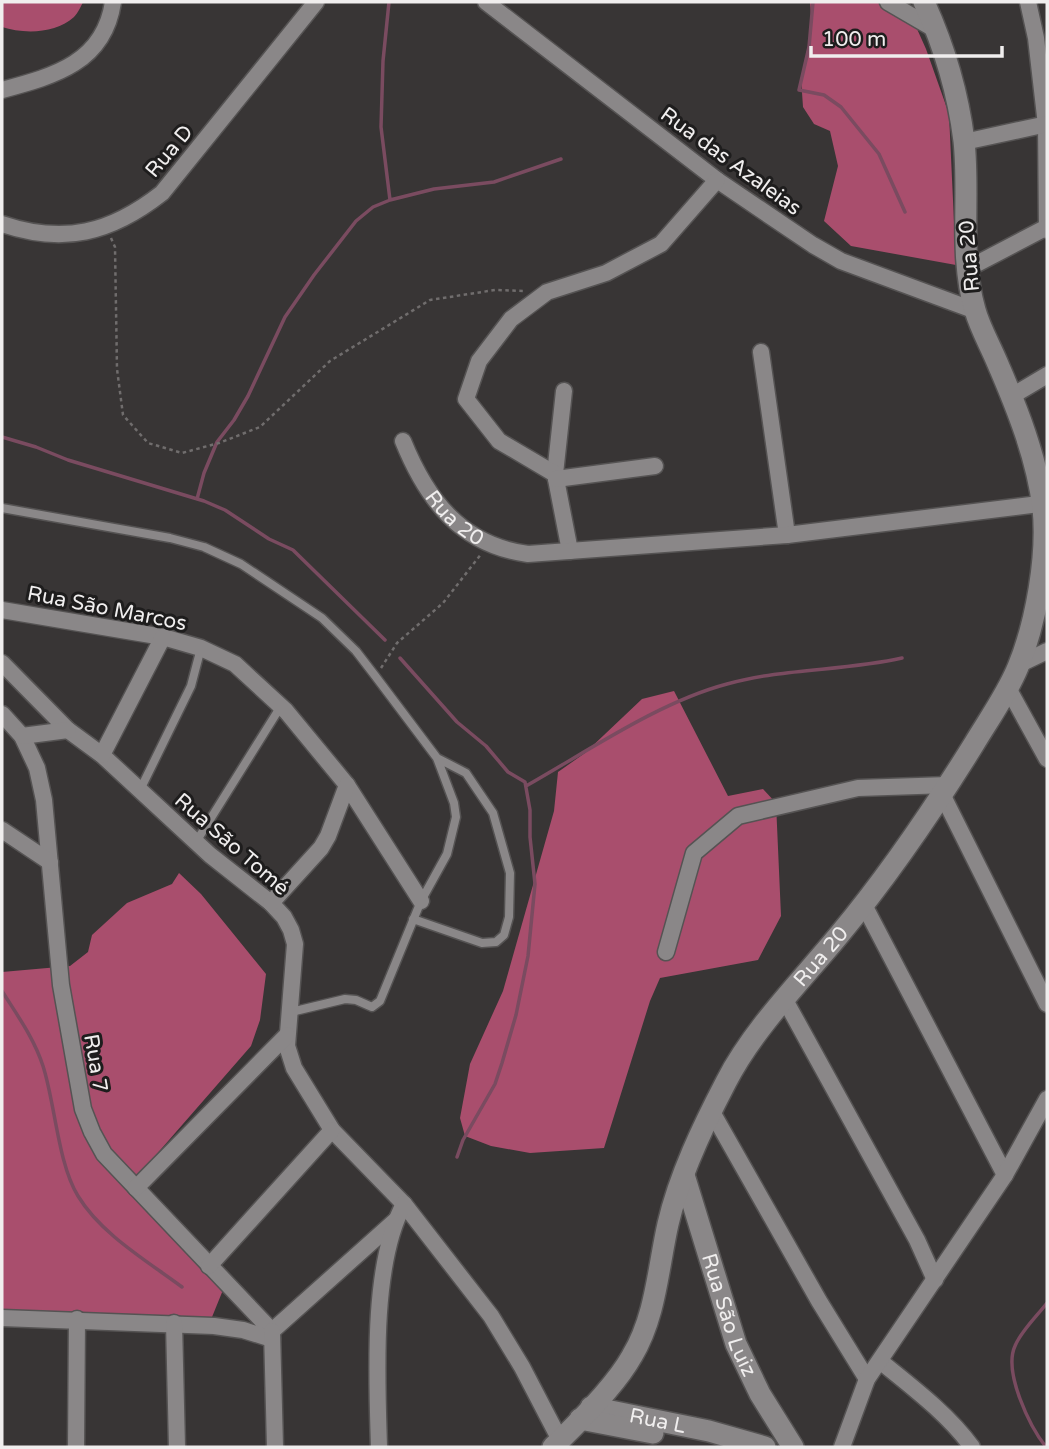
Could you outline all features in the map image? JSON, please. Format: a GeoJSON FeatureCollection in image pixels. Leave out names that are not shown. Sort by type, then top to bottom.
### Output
{"type":"FeatureCollection","features":[{"type":"Feature","properties":{"kind":"street"},"geometry":{"type":"LineString","coordinates":[[2,90],[55,74],[78,62],[91,51],[104,32],[113,2]]}},
{"type":"Feature","properties":{"kind":"street","name":"Rua D"},"geometry":{"type":"LineString","coordinates":[[2,224],[22,231],[62,236],[106,227],[142,209],[162,193],[316,2]]}},
{"type":"Feature","properties":{"kind":"street","name":"Rua das Azaleias"},"geometry":{"type":"LineString","coordinates":[[486,2],[718,180],[813,245],[841,261],[975,311]]}},
{"type":"Feature","properties":{"kind":"street"},"geometry":{"type":"LineString","coordinates":[[888,2],[936,30]]}},
{"type":"Feature","properties":{"kind":"street","name":"Rua 20"},"geometry":{"type":"LineString","coordinates":[[562,1445],[631,1359],[644,1332],[669,1220],[684,1175],[744,1050],[864,905],[945,789],[1020,664],[1041,574],[1045,510],[1012,396],[975,311],[967,269],[964,142],[950,70],[926,2]]}},
{"type":"Feature","properties":{"kind":"street"},"geometry":{"type":"LineString","coordinates":[[967,269],[1047,228],[1046,125],[1036,38],[1028,2]]}},
{"type":"Feature","properties":{"kind":"street"},"geometry":{"type":"LineString","coordinates":[[964,142],[1046,125]]}},
{"type":"Feature","properties":{"kind":"street"},"geometry":{"type":"LineString","coordinates":[[655,466],[556,477],[499,441],[466,399],[479,361],[511,319],[547,292],[606,273],[661,244],[718,180]]}},
{"type":"Feature","properties":{"kind":"street"},"geometry":{"type":"LineString","coordinates":[[761,352],[787,536]]}},
{"type":"Feature","properties":{"kind":"street"},"geometry":{"type":"LineString","coordinates":[[1012,396],[1047,375]]}},
{"type":"Feature","properties":{"kind":"street"},"geometry":{"type":"LineString","coordinates":[[564,391],[556,477],[570,551]]}},
{"type":"Feature","properties":{"kind":"street","name":"Rua 20"},"geometry":{"type":"LineString","coordinates":[[403,441],[425,487],[438,505],[454,520],[489,545],[528,554],[787,536],[1045,510]]}},
{"type":"Feature","properties":{"kind":"street","name":"Rua São Marcos"},"geometry":{"type":"LineString","coordinates":[[2,610],[163,637],[201,648],[235,664],[281,706],[347,785],[421,901]]}},
{"type":"Feature","properties":{"kind":"street"},"geometry":{"type":"LineString","coordinates":[[102,755],[163,637]]}},
{"type":"Feature","properties":{"kind":"street"},"geometry":{"type":"LineString","coordinates":[[1020,664],[1047,651]]}},
{"type":"Feature","properties":{"kind":"street","name":"Rua São Tomé"},"geometry":{"type":"LineString","coordinates":[[2,663],[68,730],[102,755],[196,842],[284,916],[295,944],[287,1035],[288,1057],[332,1130],[404,1204],[491,1316],[522,1367],[562,1445]]}},
{"type":"Feature","properties":{"kind":"street"},"geometry":{"type":"LineString","coordinates":[[1008,688],[1047,759]]}},
{"type":"Feature","properties":{"kind":"street","name":"Rua 7"},"geometry":{"type":"LineString","coordinates":[[2,714],[22,736],[40,778],[61,985],[83,1109],[92,1132],[104,1154],[272,1335]]}},
{"type":"Feature","properties":{"kind":"street"},"geometry":{"type":"LineString","coordinates":[[22,736],[68,730]]}},
{"type":"Feature","properties":{"kind":"street"},"geometry":{"type":"LineString","coordinates":[[271,903],[321,848],[347,785]]}},
{"type":"Feature","properties":{"kind":"street"},"geometry":{"type":"LineString","coordinates":[[666,952],[694,853],[738,816],[858,788],[945,789],[1047,1004]]}},
{"type":"Feature","properties":{"kind":"street"},"geometry":{"type":"LineString","coordinates":[[2,830],[50,863]]}},
{"type":"Feature","properties":{"kind":"street"},"geometry":{"type":"LineString","coordinates":[[864,905],[1005,1175]]}},
{"type":"Feature","properties":{"kind":"street"},"geometry":{"type":"LineString","coordinates":[[785,1000],[917,1240],[935,1280]]}},
{"type":"Feature","properties":{"kind":"street"},"geometry":{"type":"LineString","coordinates":[[136,1188],[287,1035]]}},
{"type":"Feature","properties":{"kind":"street"},"geometry":{"type":"LineString","coordinates":[[842,1447],[867,1379],[1005,1175],[1047,1099]]}},
{"type":"Feature","properties":{"kind":"street"},"geometry":{"type":"LineString","coordinates":[[712,1112],[819,1301],[867,1379]]}},
{"type":"Feature","properties":{"kind":"street"},"geometry":{"type":"LineString","coordinates":[[209,1266],[332,1130]]}},
{"type":"Feature","properties":{"kind":"street","name":"Rua São Luiz"},"geometry":{"type":"LineString","coordinates":[[684,1175],[736,1344],[760,1394],[793,1447]]}},
{"type":"Feature","properties":{"kind":"street"},"geometry":{"type":"LineString","coordinates":[[379,1447],[377,1360],[382,1284],[395,1221],[404,1204]]}},
{"type":"Feature","properties":{"kind":"street"},"geometry":{"type":"LineString","coordinates":[[275,1447],[272,1335],[395,1221]]}},
{"type":"Feature","properties":{"kind":"street"},"geometry":{"type":"LineString","coordinates":[[2,1318],[174,1323],[272,1335]]}},
{"type":"Feature","properties":{"kind":"street"},"geometry":{"type":"LineString","coordinates":[[76,1447],[77,1319]]}},
{"type":"Feature","properties":{"kind":"street"},"geometry":{"type":"LineString","coordinates":[[174,1323],[177,1447]]}},
{"type":"Feature","properties":{"kind":"street"},"geometry":{"type":"LineString","coordinates":[[880,1361],[921,1395],[972,1447]]}},
{"type":"Feature","properties":{"kind":"street"},"geometry":{"type":"LineString","coordinates":[[587,1416],[642,1439],[719,1447]]}},
{"type":"Feature","properties":{"kind":"street","name":"Rua L"},"geometry":{"type":"LineString","coordinates":[[587,1416],[698,1429],[765,1447]]}},
{"type":"Feature","properties":{"kind":"lane"},"geometry":{"type":"LineString","coordinates":[[3,508],[170,538],[204,547],[241,564],[322,618],[356,652],[437,758],[454,803],[456,817],[447,854],[421,901],[384,993],[376,1006],[368,1007],[356,1000],[345,999],[290,1012]]}},
{"type":"Feature","properties":{"kind":"lane"},"geometry":{"type":"LineString","coordinates":[[140,790],[191,686],[201,648]]}},
{"type":"Feature","properties":{"kind":"lane"},"geometry":{"type":"LineString","coordinates":[[196,842],[281,706]]}},
{"type":"Feature","properties":{"kind":"lane"},"geometry":{"type":"LineString","coordinates":[[413,919],[491,944],[504,935],[509,917],[510,873],[492,813],[466,773],[437,758]]}},
{"type":"Feature","properties":{"kind":"path"},"geometry":{"type":"LineString","coordinates":[[106,227],[115,247],[117,369],[123,415],[148,443],[182,453],[219,443],[260,427],[330,361],[430,300],[495,290],[547,292]]}},
{"type":"Feature","properties":{"kind":"path"},"geometry":{"type":"LineString","coordinates":[[376,677],[397,643],[443,603],[489,545]]}},
{"type":"Feature","properties":{"kind":"shaded area"},"geometry":{"type":"Polygon","coordinates":[[[2,2],[83,2],[67,23],[39,31],[20,31],[2,27],[2,2]]]}},
{"type":"Feature","properties":{"kind":"shaded area"},"geometry":{"type":"Polygon","coordinates":[[[810,2],[905,2],[926,49],[949,114],[956,265],[851,246],[824,221],[838,166],[830,131],[814,124],[803,107],[801,78],[812,28],[810,2]]]}},
{"type":"Feature","properties":{"kind":"shaded area"},"geometry":{"type":"Polygon","coordinates":[[[674,691],[728,796],[763,789],[776,803],[781,916],[758,960],[660,978],[650,1001],[604,1148],[530,1153],[491,1146],[465,1136],[460,1118],[470,1064],[503,991],[554,811],[558,772],[585,753],[642,699],[674,691]]]}},
{"type":"Feature","properties":{"kind":"shaded area"},"geometry":{"type":"Polygon","coordinates":[[[179,873],[201,894],[266,974],[260,1020],[251,1046],[135,1179],[225,1285],[210,1322],[2,1309],[2,972],[70,966],[88,952],[92,935],[127,903],[172,884],[179,873]]]}},
{"type":"Feature","properties":{"kind":"waterway"},"geometry":{"type":"LineString","coordinates":[[389,2],[383,61],[381,127],[390,200]]}},
{"type":"Feature","properties":{"kind":"waterway"},"geometry":{"type":"LineString","coordinates":[[813,2],[809,47],[799,90],[824,95],[841,107],[879,154],[905,212]]}},
{"type":"Feature","properties":{"kind":"waterway"},"geometry":{"type":"LineString","coordinates":[[197,499],[217,442],[248,396],[285,317],[356,221],[373,207],[390,200],[434,189],[494,182],[561,159]]}},
{"type":"Feature","properties":{"kind":"waterway"},"geometry":{"type":"LineString","coordinates":[[2,437],[225,510],[269,539],[293,550],[385,640]]}},
{"type":"Feature","properties":{"kind":"waterway"},"geometry":{"type":"LineString","coordinates":[[400,658],[457,722],[486,746],[508,772],[525,782],[530,810],[535,884],[528,956],[516,1015],[495,1084],[463,1140],[457,1157]]}},
{"type":"Feature","properties":{"kind":"waterway"},"geometry":{"type":"LineString","coordinates":[[526,786],[650,715],[701,692],[770,675],[902,658]]}},
{"type":"Feature","properties":{"kind":"waterway"},"geometry":{"type":"LineString","coordinates":[[2,991],[25,1027],[39,1056],[47,1081],[61,1151],[78,1196],[112,1235],[182,1287]]}},
{"type":"Feature","properties":{"kind":"waterway"},"geometry":{"type":"LineString","coordinates":[[1046,1447],[1020,1399],[1015,1384],[1012,1357],[1021,1335],[1047,1303]]}}]}
